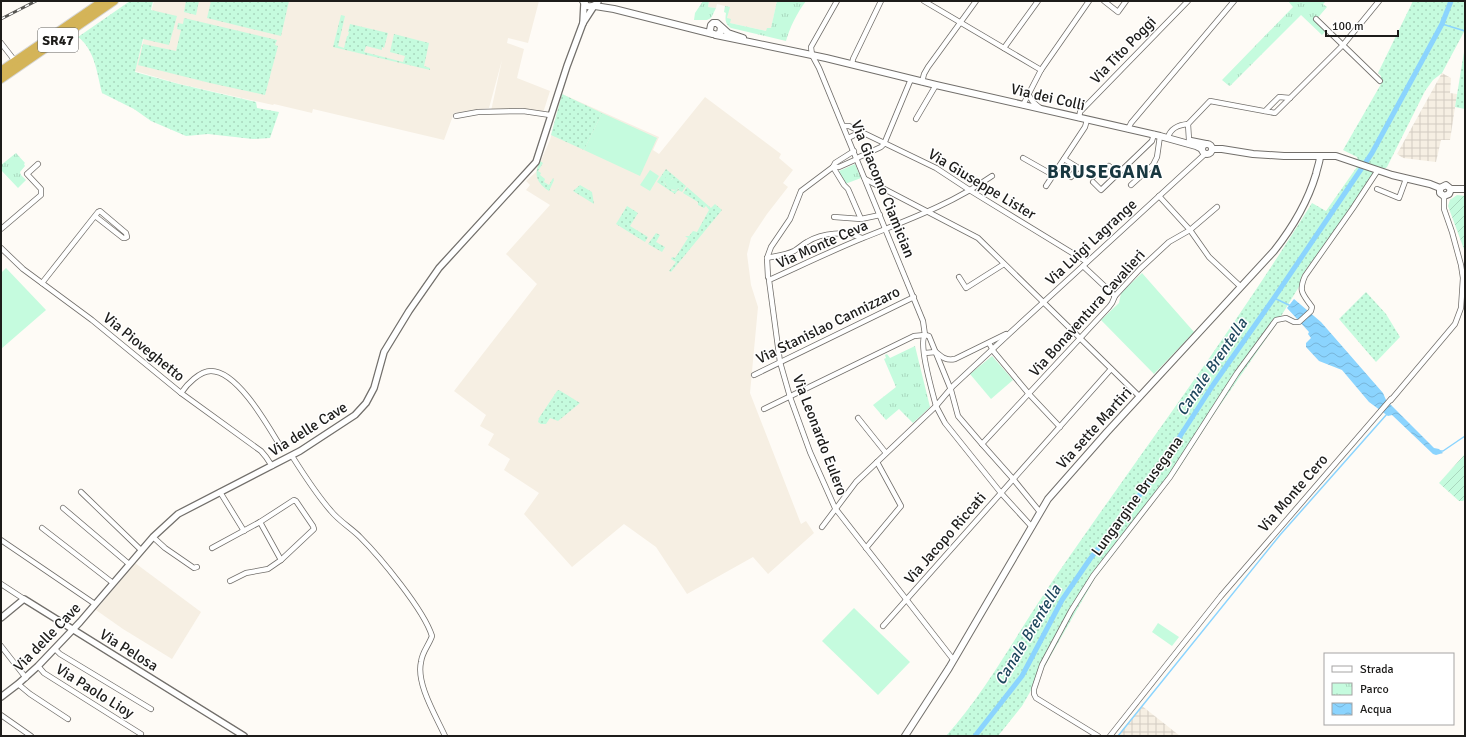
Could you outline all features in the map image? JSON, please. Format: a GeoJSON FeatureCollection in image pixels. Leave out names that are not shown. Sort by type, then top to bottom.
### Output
{"type":"FeatureCollection","features":[{"type":"Feature","properties":{"kind":"highway","name":"SR47"},"geometry":{"type":"LineString","coordinates":[[1,71],[103,1]]}},
{"type":"Feature","properties":{"kind":"highway","name":"SR47"},"geometry":{"type":"LineString","coordinates":[[1,78],[114,1]]}},
{"type":"Feature","properties":{"kind":"main road","name":"Via dei Colli"},"geometry":{"type":"LineString","coordinates":[[601,1],[614,9]]}},
{"type":"Feature","properties":{"kind":"main road","name":"Via dei Colli"},"geometry":{"type":"LineString","coordinates":[[583,2],[591,7],[596,4],[731,39],[852,64],[922,82],[1157,135],[1204,149]]}},
{"type":"Feature","properties":{"kind":"main road","name":"Via dei Colli"},"geometry":{"type":"LineString","coordinates":[[688,28],[717,23],[728,33],[759,44]]}},
{"type":"Feature","properties":{"kind":"main road"},"geometry":{"type":"LineString","coordinates":[[710,25],[710,30],[714,34],[720,33],[721,27]]}},
{"type":"Feature","properties":{"kind":"main road","name":"Via dei Colli"},"geometry":{"type":"LineString","coordinates":[[1169,138],[1189,140],[1204,149]]}},
{"type":"Feature","properties":{"kind":"main road"},"geometry":{"type":"LineString","coordinates":[[1204,149],[1210,153],[1212,149],[1222,149],[1253,154],[1284,156],[1336,156],[1346,158],[1376,170],[1440,188],[1446,185],[1451,189],[1465,189]]}},
{"type":"Feature","properties":{"kind":"main road","name":"Via sette Martiri"},"geometry":{"type":"LineString","coordinates":[[905,736],[954,659],[1040,512],[1056,489],[1268,259],[1300,214],[1311,191],[1320,156]]}},
{"type":"Feature","properties":{"kind":"main road"},"geometry":{"type":"LineString","coordinates":[[1440,188],[1440,193],[1444,196],[1449,194],[1451,189]]}},
{"type":"Feature","properties":{"kind":"street"},"geometry":{"type":"LineString","coordinates":[[812,55],[811,47],[837,1]]}},
{"type":"Feature","properties":{"kind":"street"},"geometry":{"type":"LineString","coordinates":[[852,64],[881,1]]}},
{"type":"Feature","properties":{"kind":"street"},"geometry":{"type":"LineString","coordinates":[[924,1],[1041,70]]}},
{"type":"Feature","properties":{"kind":"street"},"geometry":{"type":"LineString","coordinates":[[922,82],[928,67],[976,1]]}},
{"type":"Feature","properties":{"kind":"street"},"geometry":{"type":"LineString","coordinates":[[1004,48],[1038,1]]}},
{"type":"Feature","properties":{"kind":"street"},"geometry":{"type":"LineString","coordinates":[[1024,105],[1028,94],[1041,70],[1089,1]]}},
{"type":"Feature","properties":{"kind":"street"},"geometry":{"type":"LineString","coordinates":[[1104,1],[1118,12],[1126,1]]}},
{"type":"Feature","properties":{"kind":"street"},"geometry":{"type":"LineString","coordinates":[[1128,129],[1130,124],[1234,1]]}},
{"type":"Feature","properties":{"kind":"street"},"geometry":{"type":"LineString","coordinates":[[1169,138],[1169,133],[1173,128],[1178,125],[1188,124],[1210,101],[1275,113],[1343,45],[1379,1]]}},
{"type":"Feature","properties":{"kind":"street","name":"Via delle Cave"},"geometry":{"type":"LineString","coordinates":[[583,2],[583,24]]}},
{"type":"Feature","properties":{"kind":"street","name":"Via Tito Poggi"},"geometry":{"type":"LineString","coordinates":[[1079,118],[1080,112],[1185,2]]}},
{"type":"Feature","properties":{"kind":"street","name":"Via delle Cave"},"geometry":{"type":"LineString","coordinates":[[2,695],[26,678],[55,649],[114,583],[141,550],[178,514],[292,456],[355,415],[366,402],[374,388],[384,352],[408,311],[439,268],[536,162],[550,115],[583,24],[596,4]]}},
{"type":"Feature","properties":{"kind":"street"},"geometry":{"type":"LineString","coordinates":[[1316,19],[1380,81]]}},
{"type":"Feature","properties":{"kind":"street"},"geometry":{"type":"LineString","coordinates":[[1,43],[15,61]]}},
{"type":"Feature","properties":{"kind":"street","name":"Via Giacomo Ciamician"},"geometry":{"type":"LineString","coordinates":[[812,55],[844,126],[914,297],[923,321],[926,335]]}},
{"type":"Feature","properties":{"kind":"street"},"geometry":{"type":"LineString","coordinates":[[884,144],[911,79]]}},
{"type":"Feature","properties":{"kind":"street"},"geometry":{"type":"LineString","coordinates":[[916,119],[936,85]]}},
{"type":"Feature","properties":{"kind":"street"},"geometry":{"type":"LineString","coordinates":[[1028,94],[1033,102],[1041,109]]}},
{"type":"Feature","properties":{"kind":"street"},"geometry":{"type":"LineString","coordinates":[[1265,111],[1279,97],[1290,98]]}},
{"type":"Feature","properties":{"kind":"street"},"geometry":{"type":"LineString","coordinates":[[456,116],[478,112],[523,111],[550,115]]}},
{"type":"Feature","properties":{"kind":"street"},"geometry":{"type":"LineString","coordinates":[[1046,186],[1085,126],[1087,120]]}},
{"type":"Feature","properties":{"kind":"street"},"geometry":{"type":"LineString","coordinates":[[1188,124],[1189,140]]}},
{"type":"Feature","properties":{"kind":"street","name":"Via Giuseppe Lister"},"geometry":{"type":"LineString","coordinates":[[844,126],[849,126],[936,168],[1085,264],[1115,296]]}},
{"type":"Feature","properties":{"kind":"street"},"geometry":{"type":"LineString","coordinates":[[848,138],[861,132]]}},
{"type":"Feature","properties":{"kind":"street"},"geometry":{"type":"LineString","coordinates":[[1064,159],[1093,180],[1101,190],[1157,135]]}},
{"type":"Feature","properties":{"kind":"street"},"geometry":{"type":"LineString","coordinates":[[1131,185],[1153,165],[1157,157],[1157,135]]}},
{"type":"Feature","properties":{"kind":"street","name":"Via Leonardo Eulero"},"geometry":{"type":"LineString","coordinates":[[884,144],[839,167],[833,168],[801,191],[790,219],[771,247],[767,258],[768,278],[780,362],[790,397],[810,452],[836,508],[906,600],[954,659]]}},
{"type":"Feature","properties":{"kind":"street","name":"Via Luigi Lagrange"},"geometry":{"type":"LineString","coordinates":[[822,527],[856,482],[1011,332],[1159,196],[1204,149]]}},
{"type":"Feature","properties":{"kind":"street","name":"Via Leonardo Eulero"},"geometry":{"type":"LineString","coordinates":[[833,168],[835,163],[854,151]]}},
{"type":"Feature","properties":{"kind":"street"},"geometry":{"type":"LineString","coordinates":[[1023,158],[1053,175]]}},
{"type":"Feature","properties":{"kind":"street"},"geometry":{"type":"LineString","coordinates":[[1,229],[42,192],[27,174],[38,164]]}},
{"type":"Feature","properties":{"kind":"street"},"geometry":{"type":"LineString","coordinates":[[1109,166],[1118,174]]}},
{"type":"Feature","properties":{"kind":"street"},"geometry":{"type":"LineString","coordinates":[[833,168],[844,185],[848,188],[861,219]]}},
{"type":"Feature","properties":{"kind":"street"},"geometry":{"type":"LineString","coordinates":[[1071,178],[1077,168]]}},
{"type":"Feature","properties":{"kind":"street","name":"Lungargine Brusegana"},"geometry":{"type":"LineString","coordinates":[[1098,736],[1036,698],[1034,689],[1042,665],[1093,576],[1170,477],[1237,373],[1276,320],[1286,318],[1294,322],[1299,322],[1311,311],[1312,307],[1303,293],[1301,286],[1305,276],[1353,208],[1376,170]]}},
{"type":"Feature","properties":{"kind":"street","name":"Via Monte Ceva"},"geometry":{"type":"LineString","coordinates":[[768,278],[862,238],[930,212],[970,191],[992,176]]}},
{"type":"Feature","properties":{"kind":"street"},"geometry":{"type":"LineString","coordinates":[[865,179],[978,238],[1110,370],[1140,397]]}},
{"type":"Feature","properties":{"kind":"street"},"geometry":{"type":"LineString","coordinates":[[1377,189],[1399,198],[1406,179]]}},
{"type":"Feature","properties":{"kind":"street"},"geometry":{"type":"LineString","coordinates":[[1159,196],[1190,230],[1209,257],[1241,287]]}},
{"type":"Feature","properties":{"kind":"street","name":"Via Monte Cero"},"geometry":{"type":"LineString","coordinates":[[1110,736],[1221,596],[1455,324],[1461,308],[1463,278],[1461,256],[1444,209],[1444,196]]}},
{"type":"Feature","properties":{"kind":"street","name":"Via Bonaventura Cavalieri"},"geometry":{"type":"LineString","coordinates":[[982,444],[1109,308],[1115,296],[1140,269],[1168,242],[1190,230],[1217,207]]}},
{"type":"Feature","properties":{"kind":"street"},"geometry":{"type":"LineString","coordinates":[[42,283],[98,212],[100,211],[126,233],[127,237],[123,238],[95,216]]}},
{"type":"Feature","properties":{"kind":"street"},"geometry":{"type":"LineString","coordinates":[[834,217],[861,219],[880,215]]}},
{"type":"Feature","properties":{"kind":"street"},"geometry":{"type":"LineString","coordinates":[[767,258],[794,251],[808,241],[830,234],[862,238]]}},
{"type":"Feature","properties":{"kind":"street"},"geometry":{"type":"LineString","coordinates":[[771,247],[779,255]]}},
{"type":"Feature","properties":{"kind":"street","name":"Via Pioveghetto"},"geometry":{"type":"LineString","coordinates":[[1,248],[23,269],[92,320],[181,392],[198,376],[209,371],[225,376],[249,398],[279,444]]}},
{"type":"Feature","properties":{"kind":"street"},"geometry":{"type":"LineString","coordinates":[[959,277],[966,288],[1004,264]]}},
{"type":"Feature","properties":{"kind":"street","name":"Via Stanislao Cannizzaro"},"geometry":{"type":"LineString","coordinates":[[754,376],[914,297]]}},
{"type":"Feature","properties":{"kind":"street"},"geometry":{"type":"LineString","coordinates":[[925,353],[936,352],[944,359],[957,359],[1011,332]]}},
{"type":"Feature","properties":{"kind":"street"},"geometry":{"type":"LineString","coordinates":[[926,335],[923,338],[923,342],[927,372],[936,406],[945,423],[1001,493],[1032,527]]}},
{"type":"Feature","properties":{"kind":"street"},"geometry":{"type":"LineString","coordinates":[[764,409],[914,336],[929,336],[951,390],[958,416],[1040,512]]}},
{"type":"Feature","properties":{"kind":"street"},"geometry":{"type":"LineString","coordinates":[[988,343],[992,350],[1029,394],[1060,427]]}},
{"type":"Feature","properties":{"kind":"street","name":"Via Jacopo Riccati"},"geometry":{"type":"LineString","coordinates":[[906,600],[1110,370]]}},
{"type":"Feature","properties":{"kind":"street"},"geometry":{"type":"LineString","coordinates":[[181,392],[266,456],[272,466]]}},
{"type":"Feature","properties":{"kind":"street"},"geometry":{"type":"LineString","coordinates":[[858,418],[886,454]]}},
{"type":"Feature","properties":{"kind":"street"},"geometry":{"type":"LineString","coordinates":[[292,456],[331,512],[368,545],[391,574],[410,598],[430,630],[432,636],[423,654],[420,669],[429,700],[445,736]]}},
{"type":"Feature","properties":{"kind":"street"},"geometry":{"type":"LineString","coordinates":[[866,548],[901,506],[877,462]]}},
{"type":"Feature","properties":{"kind":"street"},"geometry":{"type":"LineString","coordinates":[[81,492],[141,550]]}},
{"type":"Feature","properties":{"kind":"street"},"geometry":{"type":"LineString","coordinates":[[220,492],[244,531]]}},
{"type":"Feature","properties":{"kind":"street"},"geometry":{"type":"LineString","coordinates":[[212,548],[260,522],[294,500],[314,529],[281,560],[268,569],[246,573],[230,581]]}},
{"type":"Feature","properties":{"kind":"street"},"geometry":{"type":"LineString","coordinates":[[63,508],[129,564]]}},
{"type":"Feature","properties":{"kind":"street"},"geometry":{"type":"LineString","coordinates":[[260,522],[281,560]]}},
{"type":"Feature","properties":{"kind":"street"},"geometry":{"type":"LineString","coordinates":[[42,528],[114,583]]}},
{"type":"Feature","properties":{"kind":"street"},"geometry":{"type":"LineString","coordinates":[[153,537],[165,548],[194,568],[197,567]]}},
{"type":"Feature","properties":{"kind":"street"},"geometry":{"type":"LineString","coordinates":[[1,540],[95,604]]}},
{"type":"Feature","properties":{"kind":"street","name":"Via Pelosa"},"geometry":{"type":"LineString","coordinates":[[1,584],[244,736]]}},
{"type":"Feature","properties":{"kind":"street"},"geometry":{"type":"LineString","coordinates":[[1,618],[24,599]]}},
{"type":"Feature","properties":{"kind":"street"},"geometry":{"type":"LineString","coordinates":[[883,626],[906,600]]}},
{"type":"Feature","properties":{"kind":"street"},"geometry":{"type":"LineString","coordinates":[[1,646],[26,678]]}},
{"type":"Feature","properties":{"kind":"street"},"geometry":{"type":"LineString","coordinates":[[55,649],[60,654],[151,709]]}},
{"type":"Feature","properties":{"kind":"street","name":"Via Paolo Lioy"},"geometry":{"type":"LineString","coordinates":[[38,666],[44,673],[141,734]]}},
{"type":"Feature","properties":{"kind":"street"},"geometry":{"type":"LineString","coordinates":[[18,684],[30,694],[68,719]]}},
{"type":"Feature","properties":{"kind":"street"},"geometry":{"type":"LineString","coordinates":[[1,715],[32,736]]}},
{"type":"Feature","properties":{"kind":"shaded area"},"geometry":{"type":"Polygon","coordinates":[[[154,1],[539,1],[528,43],[508,38],[507,43],[524,49],[517,78],[550,91],[543,113],[491,111],[502,60],[489,108],[454,113],[444,140],[313,109],[312,113],[180,84],[135,71],[154,1]]]}},
{"type":"Feature","properties":{"kind":"shaded area"},"geometry":{"type":"Polygon","coordinates":[[[709,1],[777,1],[771,29],[766,31],[730,23],[727,18],[729,7],[717,4],[716,8],[708,7],[709,1]]]}},
{"type":"Feature","properties":{"kind":"shaded area"},"geometry":{"type":"Polygon","coordinates":[[[1442,73],[1451,78],[1450,93],[1457,94],[1450,140],[1441,140],[1436,162],[1403,158],[1397,154],[1442,73]]]}},
{"type":"Feature","properties":{"kind":"shaded area"},"geometry":{"type":"Polygon","coordinates":[[[562,94],[659,137],[653,150],[659,154],[705,97],[781,154],[779,158],[793,170],[783,183],[788,187],[751,238],[747,254],[751,285],[758,307],[750,393],[801,524],[806,521],[814,533],[768,574],[753,557],[687,594],[656,547],[624,524],[572,567],[524,514],[539,493],[504,470],[510,459],[488,445],[494,434],[480,426],[486,415],[454,391],[537,284],[506,254],[550,205],[526,190],[530,185],[526,181],[536,172],[550,140],[562,94]]]}},
{"type":"Feature","properties":{"kind":"shaded area"},"geometry":{"type":"Polygon","coordinates":[[[135,563],[201,612],[172,659],[123,629],[96,610],[135,563]]]}},
{"type":"Feature","properties":{"kind":"shaded area"},"geometry":{"type":"Polygon","coordinates":[[[1142,706],[1180,736],[1118,736],[1142,706]]]}},
{"type":"Feature","properties":{"kind":"green space"},"geometry":{"type":"Polygon","coordinates":[[[130,1],[153,1],[151,10],[177,16],[169,45],[143,39],[135,72],[256,102],[257,108],[279,112],[270,138],[253,139],[208,134],[186,136],[151,121],[134,109],[102,93],[92,55],[84,42],[78,37],[130,1]]]}},
{"type":"Feature","properties":{"kind":"green space"},"geometry":{"type":"Polygon","coordinates":[[[186,1],[199,1],[196,15],[184,12],[186,1]]]}},
{"type":"Feature","properties":{"kind":"green space"},"geometry":{"type":"Polygon","coordinates":[[[211,1],[289,1],[281,36],[207,18],[211,1]]]}},
{"type":"Feature","properties":{"kind":"green space"},"geometry":{"type":"Polygon","coordinates":[[[703,1],[709,1],[708,7],[716,8],[711,18],[707,20],[694,20],[695,13],[703,1]]]}},
{"type":"Feature","properties":{"kind":"green space"},"geometry":{"type":"Polygon","coordinates":[[[777,1],[806,1],[794,20],[786,41],[731,28],[727,23],[726,13],[724,12],[725,6],[730,7],[727,18],[731,19],[730,23],[766,31],[767,28],[771,28],[777,1]]]}},
{"type":"Feature","properties":{"kind":"green space"},"geometry":{"type":"Polygon","coordinates":[[[1288,1],[1326,1],[1323,4],[1327,7],[1315,21],[1326,31],[1322,35],[1301,15],[1230,86],[1228,85],[1222,80],[1293,7],[1288,1]]]}},
{"type":"Feature","properties":{"kind":"green space"},"geometry":{"type":"Polygon","coordinates":[[[1413,1],[1465,1],[1465,30],[1442,73],[1433,80],[1425,91],[1387,167],[1380,172],[1342,220],[1302,275],[1300,285],[1275,326],[1214,414],[1176,473],[1095,578],[1022,706],[998,736],[946,736],[991,677],[1044,593],[1251,297],[1312,203],[1326,211],[1359,164],[1357,157],[1343,150],[1381,84],[1381,76],[1378,73],[1413,1]]]}},
{"type":"Feature","properties":{"kind":"green space"},"geometry":{"type":"Polygon","coordinates":[[[341,15],[345,16],[338,46],[344,48],[350,24],[388,33],[384,48],[382,47],[382,50],[366,46],[364,52],[403,62],[405,56],[390,52],[394,34],[429,43],[424,66],[430,68],[430,70],[333,47],[341,15]]]}},
{"type":"Feature","properties":{"kind":"green space"},"geometry":{"type":"Polygon","coordinates":[[[184,18],[277,40],[275,45],[278,46],[265,95],[138,65],[143,44],[176,51],[181,30],[177,29],[178,23],[183,24],[184,18]]]}},
{"type":"Feature","properties":{"kind":"green space"},"geometry":{"type":"Polygon","coordinates":[[[1465,46],[1465,109],[1455,107],[1465,46]]]}},
{"type":"Feature","properties":{"kind":"green space"},"geometry":{"type":"Polygon","coordinates":[[[562,94],[602,113],[584,150],[551,135],[562,94]]]}},
{"type":"Feature","properties":{"kind":"green space"},"geometry":{"type":"Polygon","coordinates":[[[602,113],[657,138],[640,176],[584,150],[602,113]]]}},
{"type":"Feature","properties":{"kind":"green space"},"geometry":{"type":"Polygon","coordinates":[[[16,153],[25,163],[25,166],[20,172],[26,180],[18,188],[1,170],[1,165],[16,153]]]}},
{"type":"Feature","properties":{"kind":"green space"},"geometry":{"type":"Polygon","coordinates":[[[540,161],[543,163],[538,171],[545,179],[544,182],[549,185],[553,178],[554,180],[549,191],[539,182],[537,178],[537,170],[540,161]]]}},
{"type":"Feature","properties":{"kind":"green space"},"geometry":{"type":"Polygon","coordinates":[[[855,164],[861,178],[845,184],[839,171],[855,164]]]}},
{"type":"Feature","properties":{"kind":"green space"},"geometry":{"type":"Polygon","coordinates":[[[666,169],[686,186],[682,192],[678,190],[675,194],[657,182],[666,169]],[[673,178],[671,180],[665,179],[665,184],[673,191],[679,189],[673,178]]]}},
{"type":"Feature","properties":{"kind":"green space"},"geometry":{"type":"Polygon","coordinates":[[[650,170],[659,176],[650,191],[640,185],[650,170]]]}},
{"type":"Feature","properties":{"kind":"green space"},"geometry":{"type":"Polygon","coordinates":[[[666,176],[671,180],[674,178],[677,180],[676,183],[682,186],[676,190],[668,189],[664,181],[666,176]]]}},
{"type":"Feature","properties":{"kind":"green space"},"geometry":{"type":"Polygon","coordinates":[[[580,185],[592,192],[594,204],[573,191],[580,185]]]}},
{"type":"Feature","properties":{"kind":"green space"},"geometry":{"type":"Polygon","coordinates":[[[687,187],[711,208],[715,204],[722,210],[671,272],[669,271],[676,262],[671,259],[672,257],[675,258],[688,238],[685,236],[689,236],[693,231],[697,232],[709,210],[706,206],[704,208],[698,205],[698,202],[683,193],[687,187]]]}},
{"type":"Feature","properties":{"kind":"green space"},"geometry":{"type":"Polygon","coordinates":[[[1457,195],[1465,196],[1465,252],[1448,206],[1450,200],[1457,195]]]}},
{"type":"Feature","properties":{"kind":"green space"},"geometry":{"type":"Polygon","coordinates":[[[627,206],[638,213],[630,226],[648,237],[645,242],[616,224],[627,206]]]}},
{"type":"Feature","properties":{"kind":"green space"},"geometry":{"type":"Polygon","coordinates":[[[656,233],[660,235],[656,242],[665,247],[662,252],[648,244],[656,233]]]}},
{"type":"Feature","properties":{"kind":"green space"},"geometry":{"type":"Polygon","coordinates":[[[6,268],[46,310],[1,349],[1,273],[6,268]]]}},
{"type":"Feature","properties":{"kind":"green space"},"geometry":{"type":"Polygon","coordinates":[[[1142,273],[1194,332],[1154,374],[1101,320],[1119,303],[1121,293],[1142,273]]]}},
{"type":"Feature","properties":{"kind":"green space"},"geometry":{"type":"Polygon","coordinates":[[[1366,292],[1386,314],[1400,337],[1376,362],[1339,319],[1366,292]]]}},
{"type":"Feature","properties":{"kind":"green space"},"geometry":{"type":"Polygon","coordinates":[[[915,346],[930,407],[913,423],[899,409],[886,420],[873,405],[896,387],[884,359],[886,358],[885,355],[887,354],[890,358],[915,346]]]}},
{"type":"Feature","properties":{"kind":"green space"},"geometry":{"type":"Polygon","coordinates":[[[992,356],[1013,380],[991,399],[970,374],[992,356]]]}},
{"type":"Feature","properties":{"kind":"green space"},"geometry":{"type":"Polygon","coordinates":[[[559,390],[580,403],[558,421],[550,418],[546,424],[541,424],[538,422],[539,418],[559,390]]]}},
{"type":"Feature","properties":{"kind":"green space"},"geometry":{"type":"Polygon","coordinates":[[[1465,454],[1465,499],[1463,501],[1459,501],[1439,483],[1465,454]]]}},
{"type":"Feature","properties":{"kind":"green space"},"geometry":{"type":"Polygon","coordinates":[[[854,608],[910,662],[878,695],[822,641],[854,608]]]}},
{"type":"Feature","properties":{"kind":"green space"},"geometry":{"type":"Polygon","coordinates":[[[1158,623],[1179,637],[1172,646],[1152,632],[1158,623]]]}},
{"type":"Feature","properties":{"kind":"water"},"geometry":{"type":"Polygon","coordinates":[[[1294,299],[1321,322],[1383,393],[1386,400],[1434,448],[1439,449],[1443,453],[1436,455],[1433,454],[1392,415],[1388,416],[1369,402],[1342,370],[1319,361],[1306,347],[1306,343],[1311,338],[1308,334],[1309,332],[1287,308],[1294,299]]]}},
{"type":"Feature","properties":{"kind":"waterway","name":"Canale Brentella"},"geometry":{"type":"LineString","coordinates":[[975,736],[1022,676],[1062,600],[1090,559],[1155,475],[1213,385],[1372,153],[1442,24],[1451,1]]}},
{"type":"Feature","properties":{"kind":"waterway"},"geometry":{"type":"LineString","coordinates":[[1442,24],[1465,31]]}},
{"type":"Feature","properties":{"kind":"waterway"},"geometry":{"type":"LineString","coordinates":[[1274,298],[1291,306]]}},
{"type":"Feature","properties":{"kind":"waterway"},"geometry":{"type":"LineString","coordinates":[[1118,736],[1280,535],[1387,414]]}},
{"type":"Feature","properties":{"kind":"waterway"},"geometry":{"type":"LineString","coordinates":[[1440,451],[1443,451],[1465,436]]}},
{"type":"Feature","properties":{"kind":"railway"},"geometry":{"type":"LineString","coordinates":[[1,19],[36,1]]}},
{"type":"Feature","properties":{"kind":"district","name":"BRUSEGANA"},"geometry":{"type":"Point","coordinates":[1105,172]}}]}
